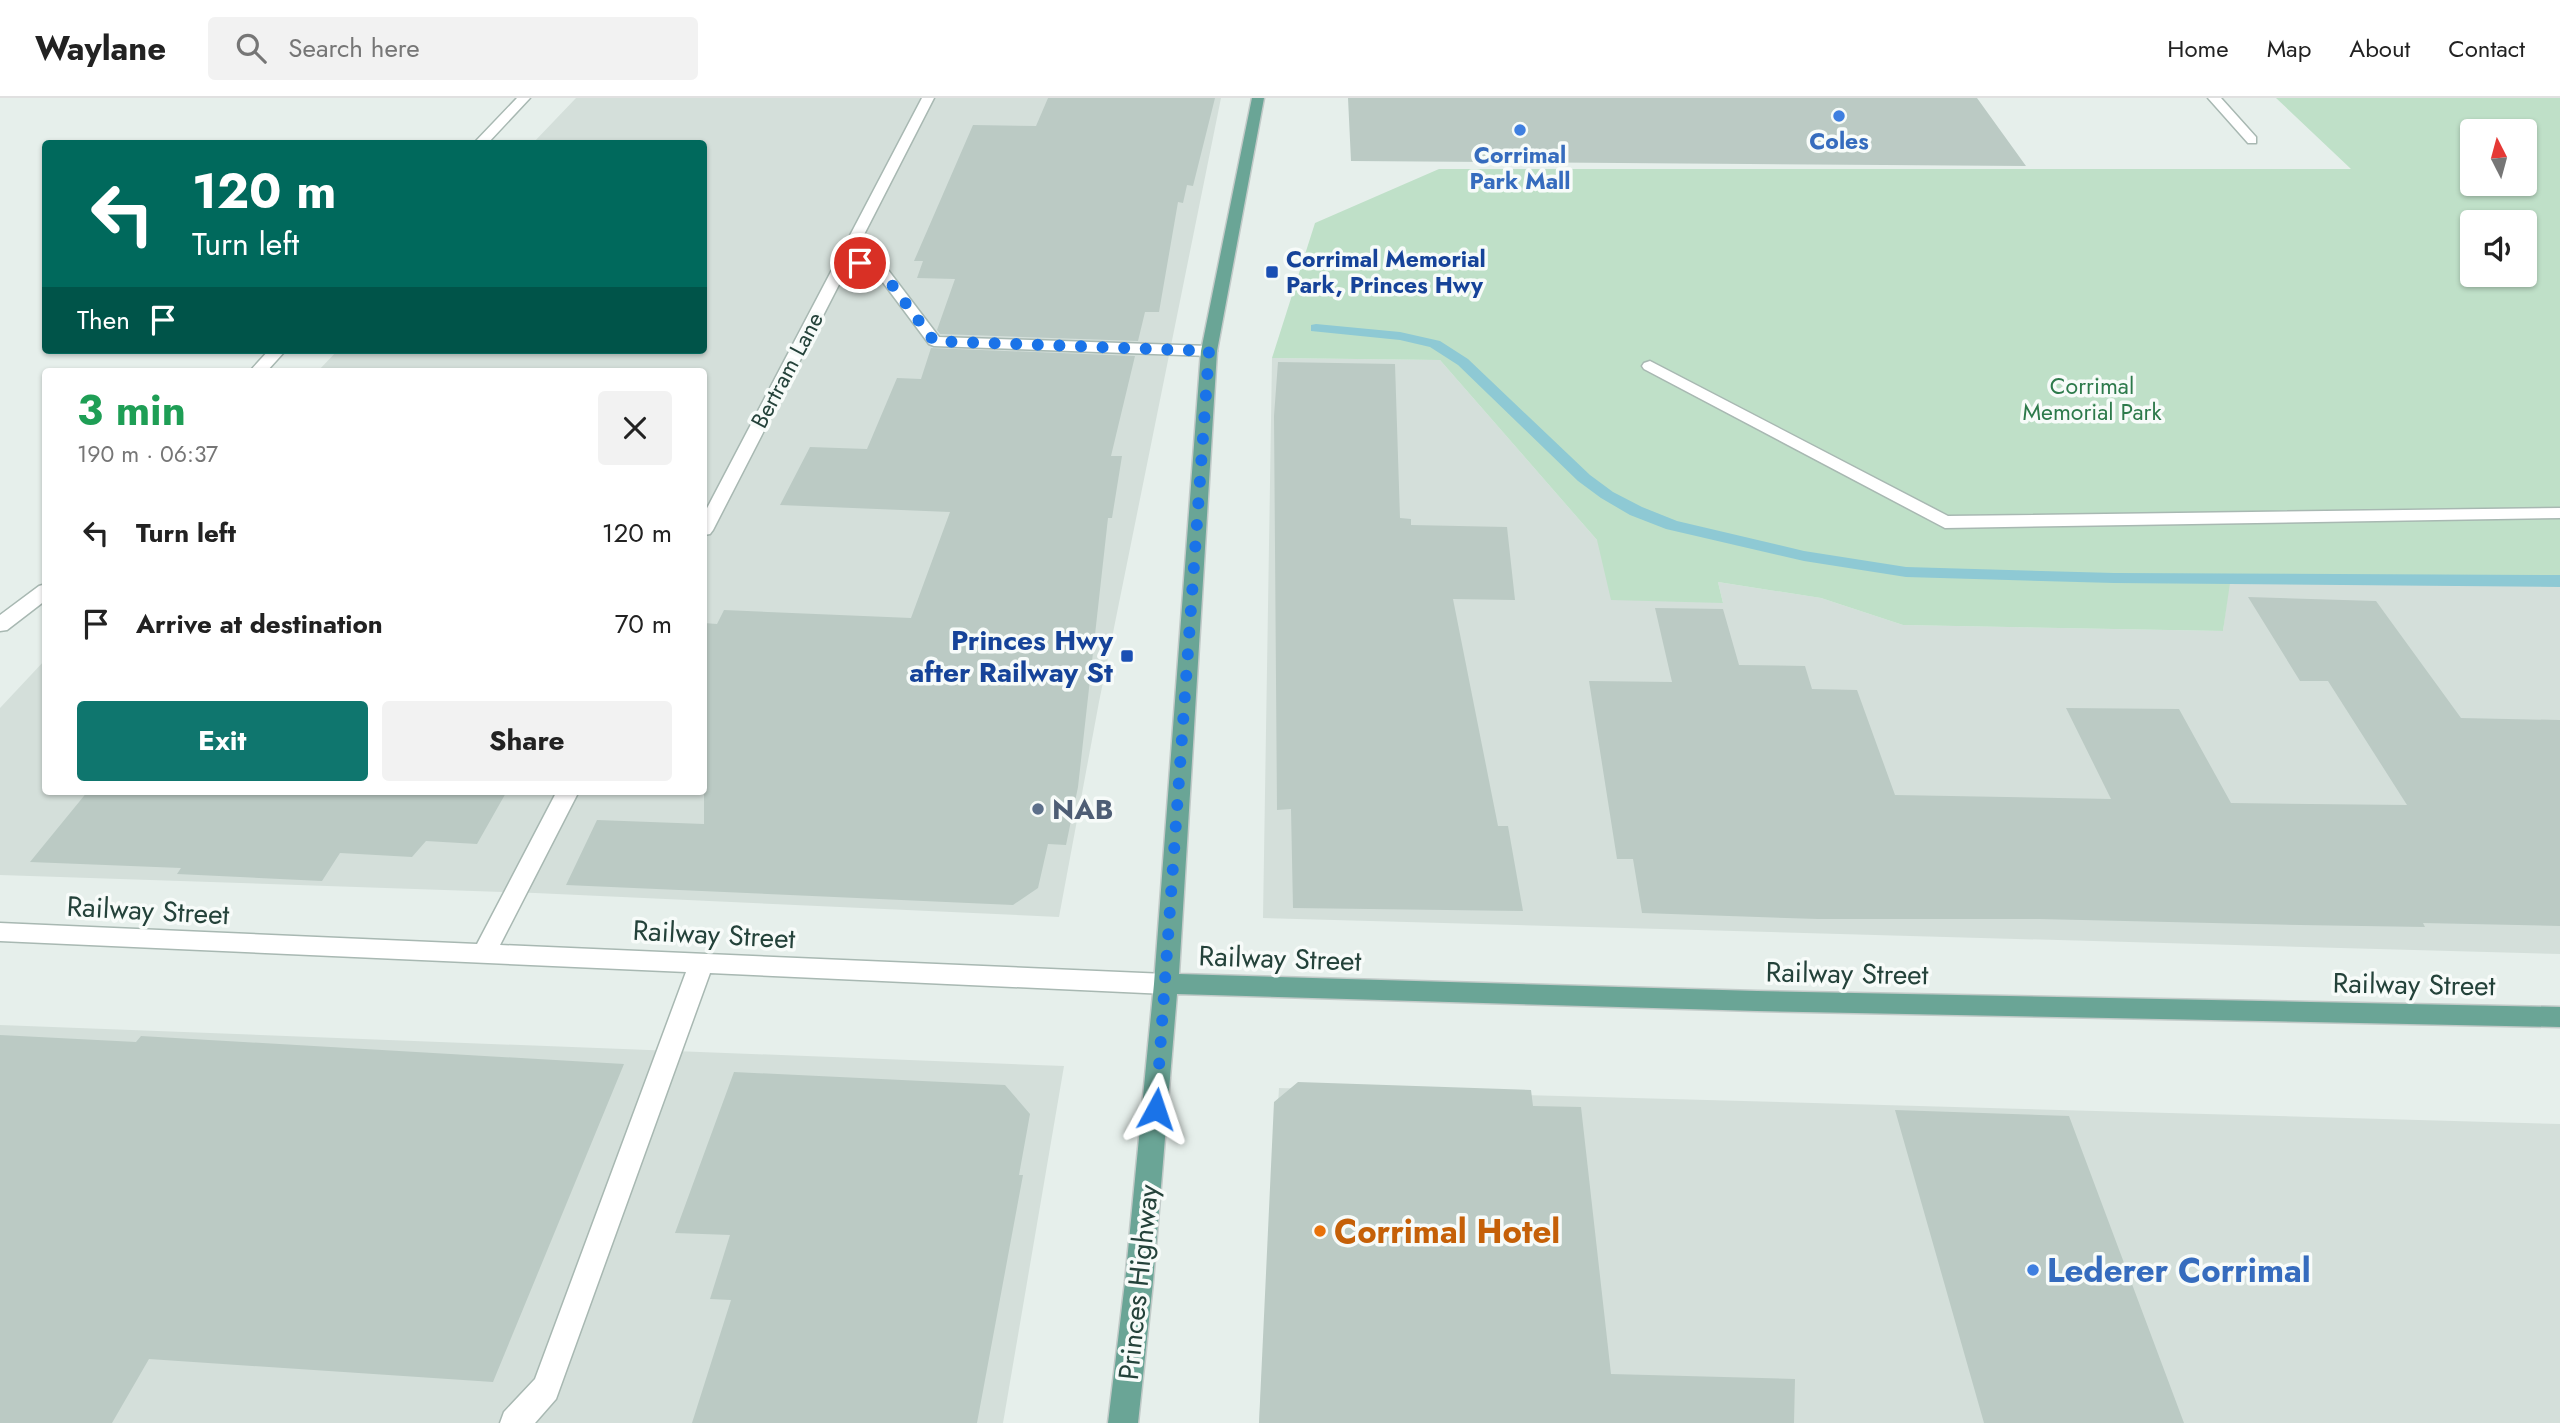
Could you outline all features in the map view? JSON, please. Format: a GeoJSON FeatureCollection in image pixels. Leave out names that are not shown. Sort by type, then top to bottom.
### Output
{"type":"FeatureCollection","features":[{"type":"Feature","properties":{"kind":"main road","name":"Princes Highway"},"geometry":{"type":"LineString","coordinates":[[1123,1423],[1139,1282],[1166,984],[1209,351],[1258,98]]}},
{"type":"Feature","properties":{"kind":"main road","name":"Railway Street"},"geometry":{"type":"LineString","coordinates":[[1166,984],[1757,1001],[2560,1017]]}},
{"type":"Feature","properties":{"kind":"street"},"geometry":{"type":"LineString","coordinates":[[483,140],[524,98]]}},
{"type":"Feature","properties":{"kind":"street","name":"Bertram Lane"},"geometry":{"type":"LineString","coordinates":[[707,524],[928,98]]}},
{"type":"Feature","properties":{"kind":"street"},"geometry":{"type":"LineString","coordinates":[[2214,98],[2252,140]]}},
{"type":"Feature","properties":{"kind":"street"},"geometry":{"type":"LineString","coordinates":[[843,262],[877,265],[934,341],[1209,351]]}},
{"type":"Feature","properties":{"kind":"street"},"geometry":{"type":"LineString","coordinates":[[261,368],[274,354]]}},
{"type":"Feature","properties":{"kind":"street"},"geometry":{"type":"LineString","coordinates":[[1650,366],[1945,522],[2560,513]]}},
{"type":"Feature","properties":{"kind":"street"},"geometry":{"type":"LineString","coordinates":[[0,625],[42,593]]}},
{"type":"Feature","properties":{"kind":"street"},"geometry":{"type":"LineString","coordinates":[[483,955],[566,795]]}},
{"type":"Feature","properties":{"kind":"street","name":"Railway Street"},"geometry":{"type":"LineString","coordinates":[[0,932],[1166,984]]}},
{"type":"Feature","properties":{"kind":"street"},"geometry":{"type":"LineString","coordinates":[[515,1423],[546,1390],[702,962]]}},
{"type":"Feature","properties":{"kind":"shaded area"},"geometry":{"type":"Polygon","coordinates":[[[576,98],[1221,98],[1099,702],[1059,917],[535,893],[0,875],[0,708],[42,663],[42,795],[707,795],[707,368],[321,368],[334,354],[707,354],[707,140],[536,140],[576,98]]]}},
{"type":"Feature","properties":{"kind":"shaded area"},"geometry":{"type":"Polygon","coordinates":[[[1272,358],[1440,360],[1597,540],[1723,603],[1718,582],[1821,598],[1903,625],[2223,631],[2229,583],[2560,578],[2560,954],[1263,918],[1272,358]]]}},
{"type":"Feature","properties":{"kind":"shaded area"},"geometry":{"type":"Polygon","coordinates":[[[0,1025],[1064,1066],[1003,1423],[0,1423],[0,1025]]]}},
{"type":"Feature","properties":{"kind":"shaded area"},"geometry":{"type":"Polygon","coordinates":[[[1279,1088],[2560,1124],[2560,1423],[1259,1423],[1279,1088]]]}},
{"type":"Feature","properties":{"kind":"green space","name":"Corrimal Memorial Park"},"geometry":{"type":"Polygon","coordinates":[[[2276,98],[2560,98],[2560,578],[2230,583],[2223,631],[1903,625],[1821,598],[1718,582],[1723,603],[1611,600],[1597,540],[1440,360],[1272,358],[1315,223],[1439,169],[2351,169],[2276,98]]]}},
{"type":"Feature","properties":{"kind":"building"},"geometry":{"type":"Polygon","coordinates":[[[1048,98],[1215,98],[1193,186],[1187,185],[1183,203],[1178,202],[1159,312],[1145,312],[1138,341],[940,334],[937,330],[955,279],[917,278],[923,261],[914,261],[973,125],[1036,126],[1048,98]]]}},
{"type":"Feature","properties":{"kind":"building"},"geometry":{"type":"Polygon","coordinates":[[[1348,98],[1977,98],[2026,166],[1351,161],[1348,98]]]}},
{"type":"Feature","properties":{"kind":"building"},"geometry":{"type":"Polygon","coordinates":[[[931,348],[1135,356],[1111,456],[1122,456],[1112,518],[1108,518],[1078,787],[1066,845],[1048,844],[1038,888],[1013,905],[566,885],[597,820],[704,824],[704,795],[707,795],[707,623],[717,624],[724,610],[911,618],[950,512],[780,505],[810,447],[867,449],[897,378],[921,379],[931,348]]]}},
{"type":"Feature","properties":{"kind":"building"},"geometry":{"type":"Polygon","coordinates":[[[1278,362],[1395,364],[1400,518],[1411,519],[1411,525],[1507,527],[1515,600],[1453,599],[1498,826],[1508,826],[1523,911],[1293,908],[1291,809],[1277,810],[1274,416],[1278,362]]]}},
{"type":"Feature","properties":{"kind":"building"},"geometry":{"type":"Polygon","coordinates":[[[2248,597],[2376,601],[2461,718],[2560,720],[2560,926],[2423,923],[2425,927],[2039,919],[1818,919],[1642,913],[1633,859],[1617,859],[1589,681],[1672,682],[1655,608],[1723,609],[1739,665],[1805,666],[1812,689],[1857,690],[1895,795],[2111,799],[2066,708],[2179,709],[2231,803],[2407,805],[2328,681],[2300,681],[2248,597]]]}},
{"type":"Feature","properties":{"kind":"building"},"geometry":{"type":"Polygon","coordinates":[[[85,795],[505,795],[477,844],[426,841],[412,857],[340,853],[322,881],[177,874],[181,868],[30,862],[85,795]]]}},
{"type":"Feature","properties":{"kind":"building"},"geometry":{"type":"Polygon","coordinates":[[[0,1035],[136,1042],[141,1036],[624,1064],[493,1382],[149,1359],[112,1423],[0,1423],[0,1035]]]}},
{"type":"Feature","properties":{"kind":"building"},"geometry":{"type":"Polygon","coordinates":[[[734,1072],[1005,1085],[1030,1114],[1019,1175],[1023,1175],[977,1423],[692,1423],[731,1300],[710,1299],[730,1235],[675,1233],[734,1072]]]}},
{"type":"Feature","properties":{"kind":"building"},"geometry":{"type":"Polygon","coordinates":[[[1298,1082],[1531,1090],[1533,1106],[1581,1107],[1611,1374],[1795,1379],[1794,1423],[1259,1423],[1274,1102],[1298,1082]]]}},
{"type":"Feature","properties":{"kind":"building","name":"Lederer Corrimal"},"geometry":{"type":"Polygon","coordinates":[[[1895,1110],[2069,1116],[2184,1423],[1984,1423],[1895,1110]]]}},
{"type":"Feature","properties":{"kind":"waterway"},"geometry":{"type":"LineString","coordinates":[[1316,328],[1400,336],[1435,344],[1463,362],[1584,478],[1607,495],[1636,511],[1672,525],[1804,556],[1906,572],[2114,578],[2560,581]]}},
{"type":"Feature","properties":{"kind":"place","name":"Coles"},"geometry":{"type":"Point","coordinates":[1839,116]}},
{"type":"Feature","properties":{"kind":"place","name":"Corrimal Park Mall"},"geometry":{"type":"Point","coordinates":[1520,130]}},
{"type":"Feature","properties":{"kind":"place","name":"Corrimal Memorial Park, Princes Hwy"},"geometry":{"type":"Point","coordinates":[1272,272]}},
{"type":"Feature","properties":{"kind":"place","name":"Princes Hwy after Railway St"},"geometry":{"type":"Point","coordinates":[1127,656]}},
{"type":"Feature","properties":{"kind":"place","name":"NAB"},"geometry":{"type":"Point","coordinates":[1038,809]}},
{"type":"Feature","properties":{"kind":"place","name":"Corrimal Hotel"},"geometry":{"type":"Point","coordinates":[1320,1231]}},
{"type":"Feature","properties":{"kind":"place","name":"Lederer Corrimal"},"geometry":{"type":"Point","coordinates":[2033,1270]}},
{"type":"Feature","properties":{"kind":"route"},"geometry":{"type":"LineString","coordinates":[[860,263],[877,265],[934,341],[1209,351],[1156,1109]]}}]}
